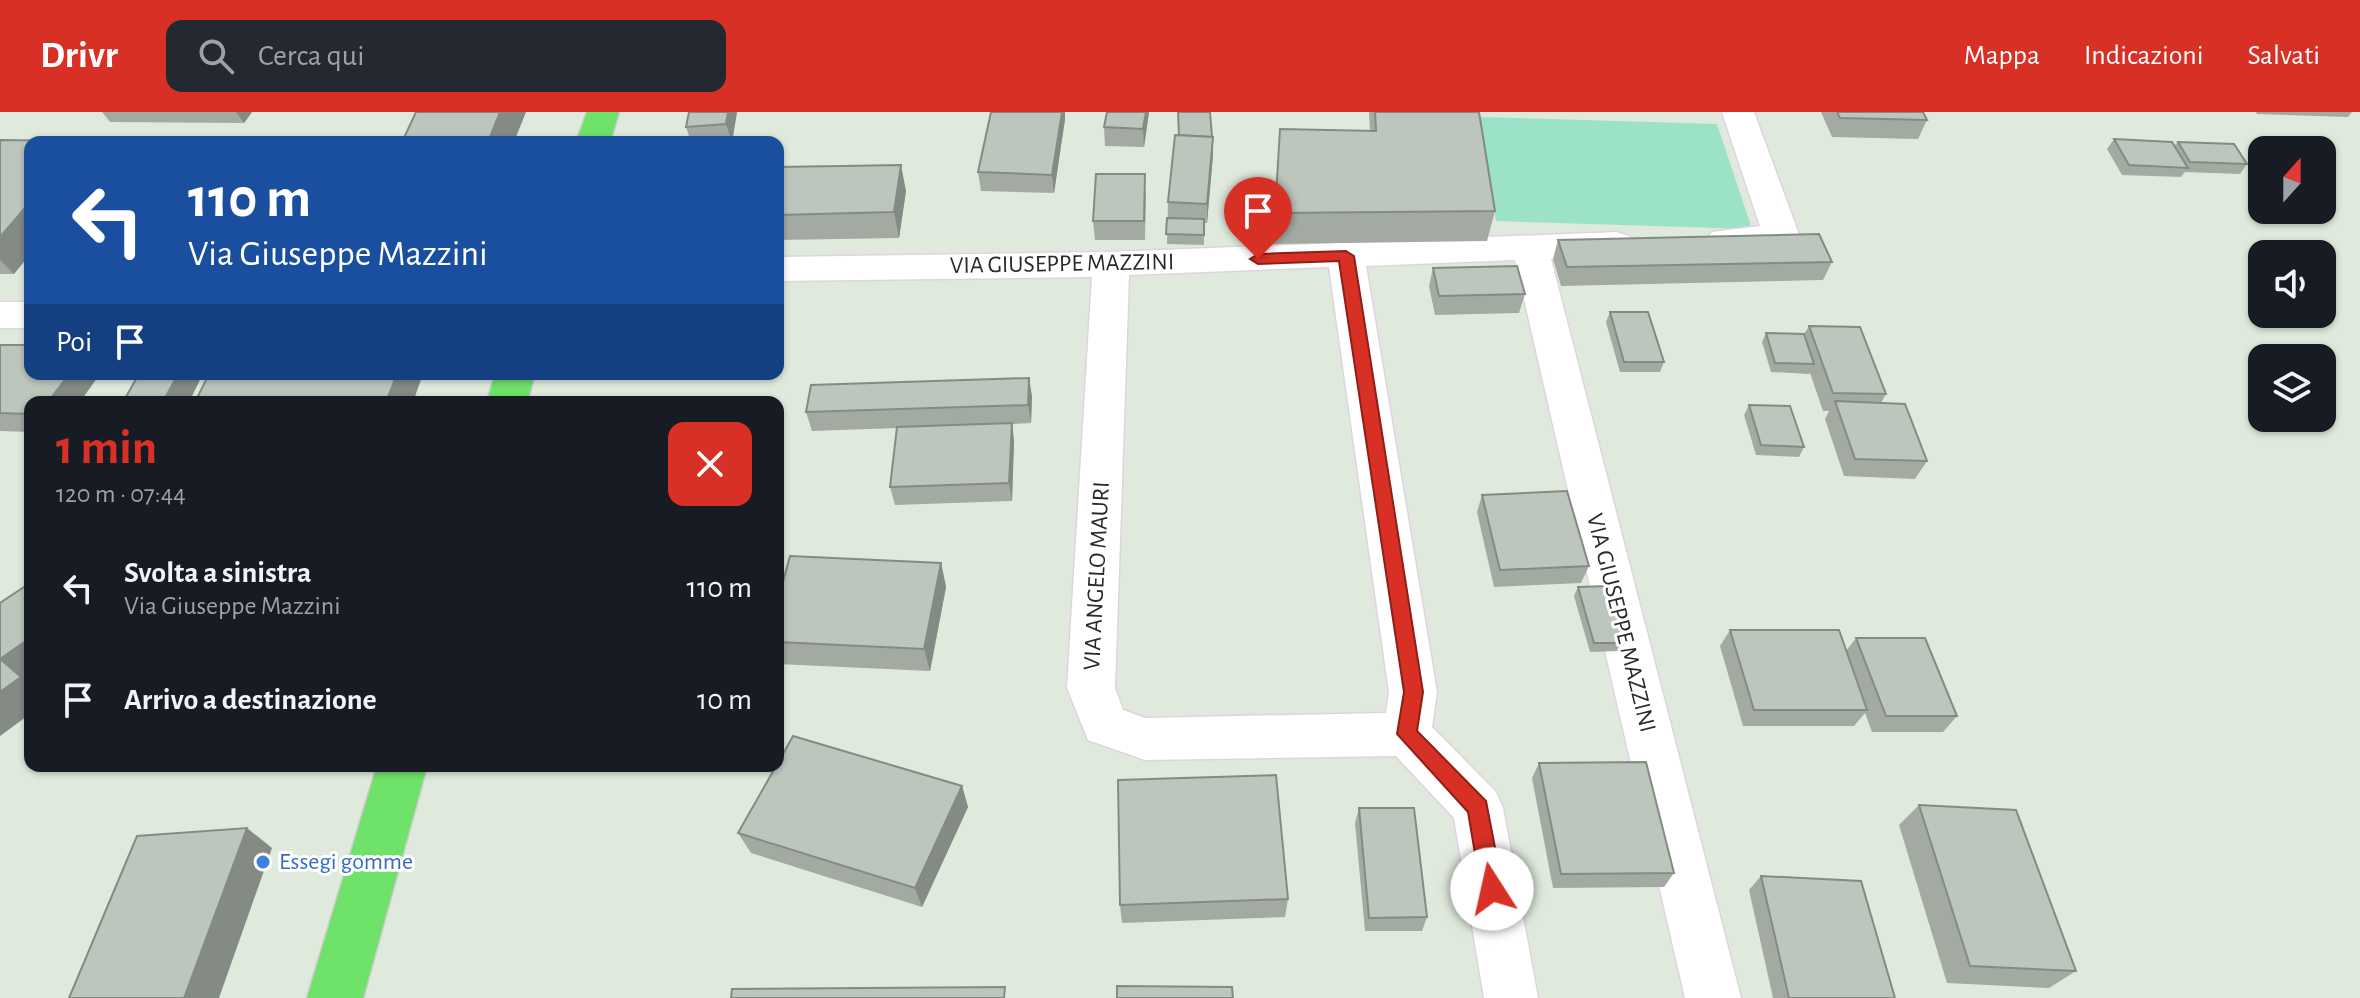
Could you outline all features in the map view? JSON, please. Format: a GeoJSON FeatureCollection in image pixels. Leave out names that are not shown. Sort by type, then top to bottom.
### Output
{"type":"FeatureCollection","features":[{"type":"Feature","properties":{"kind":"main road"},"geometry":{"type":"LineString","coordinates":[[595,136],[603,112]]}},
{"type":"Feature","properties":{"kind":"main road"},"geometry":{"type":"LineString","coordinates":[[335,998],[400,772]]}},
{"type":"Feature","properties":{"kind":"street","name":"VIA GIUSEPPE MAZZINI"},"geometry":{"type":"LineString","coordinates":[[784,269],[1111,264],[1782,237],[1738,112]]}},
{"type":"Feature","properties":{"kind":"street","name":"VIA GIUSEPPE MAZZINI"},"geometry":{"type":"LineString","coordinates":[[1530,248],[1713,998]]}},
{"type":"Feature","properties":{"kind":"street"},"geometry":{"type":"LineString","coordinates":[[1346,256],[1413,692],[1407,734],[1478,808],[1511,997]]}},
{"type":"Feature","properties":{"kind":"street","name":"VIA ANGELO MAURI"},"geometry":{"type":"LineString","coordinates":[[1111,264],[1091,688],[1105,725],[1145,739],[1407,734]]}},
{"type":"Feature","properties":{"kind":"street"},"geometry":{"type":"LineString","coordinates":[[0,315],[24,315]]}},
{"type":"Feature","properties":{"kind":"green space"},"geometry":{"type":"Polygon","coordinates":[[[1480,117],[1717,124],[1752,229],[1496,221],[1480,117]]]}},
{"type":"Feature","properties":{"kind":"building"},"geometry":{"type":"Polygon","coordinates":[[[416,112],[500,112],[490,136],[405,136],[416,112]]]}},
{"type":"Feature","properties":{"kind":"building"},"geometry":{"type":"Polygon","coordinates":[[[689,112],[728,112],[726,124],[686,127],[689,112]]]}},
{"type":"Feature","properties":{"kind":"building"},"geometry":{"type":"Polygon","coordinates":[[[991,112],[1062,112],[1052,175],[978,172],[991,112]]]}},
{"type":"Feature","properties":{"kind":"building"},"geometry":{"type":"Polygon","coordinates":[[[1107,112],[1146,112],[1143,129],[1104,127],[1107,112]]]}},
{"type":"Feature","properties":{"kind":"building"},"geometry":{"type":"Polygon","coordinates":[[[1178,112],[1210,112],[1212,137],[1179,135],[1178,112]]]}},
{"type":"Feature","properties":{"kind":"building"},"geometry":{"type":"Polygon","coordinates":[[[1375,112],[1479,112],[1495,211],[1275,213],[1280,129],[1376,131],[1375,112]]]}},
{"type":"Feature","properties":{"kind":"building"},"geometry":{"type":"Polygon","coordinates":[[[1837,112],[1923,112],[1927,120],[1840,118],[1837,112]]]}},
{"type":"Feature","properties":{"kind":"building"},"geometry":{"type":"Polygon","coordinates":[[[1175,135],[1213,137],[1207,204],[1168,202],[1175,135]]]}},
{"type":"Feature","properties":{"kind":"building"},"geometry":{"type":"Polygon","coordinates":[[[2114,139],[2172,142],[2188,168],[2129,165],[2114,139]]]}},
{"type":"Feature","properties":{"kind":"building"},"geometry":{"type":"Polygon","coordinates":[[[0,140],[24,140],[24,209],[0,237],[0,140]]]}},
{"type":"Feature","properties":{"kind":"building"},"geometry":{"type":"Polygon","coordinates":[[[2178,142],[2234,144],[2247,164],[2190,162],[2178,142]]]}},
{"type":"Feature","properties":{"kind":"building"},"geometry":{"type":"Polygon","coordinates":[[[901,165],[894,212],[784,215],[784,167],[901,165]]]}},
{"type":"Feature","properties":{"kind":"building"},"geometry":{"type":"Polygon","coordinates":[[[1096,174],[1145,174],[1144,221],[1093,221],[1096,174]]]}},
{"type":"Feature","properties":{"kind":"building"},"geometry":{"type":"Polygon","coordinates":[[[1167,218],[1204,219],[1204,235],[1166,234],[1167,218]]]}},
{"type":"Feature","properties":{"kind":"building"},"geometry":{"type":"Polygon","coordinates":[[[1819,234],[1832,262],[1567,267],[1558,240],[1819,234]]]}},
{"type":"Feature","properties":{"kind":"building"},"geometry":{"type":"Polygon","coordinates":[[[1517,266],[1525,294],[1439,296],[1433,268],[1517,266]]]}},
{"type":"Feature","properties":{"kind":"building"},"geometry":{"type":"Polygon","coordinates":[[[1610,312],[1648,312],[1664,362],[1624,362],[1610,312]]]}},
{"type":"Feature","properties":{"kind":"building"},"geometry":{"type":"Polygon","coordinates":[[[1809,326],[1860,327],[1886,394],[1833,393],[1809,326]]]}},
{"type":"Feature","properties":{"kind":"building"},"geometry":{"type":"Polygon","coordinates":[[[1766,333],[1804,334],[1814,364],[1775,363],[1766,333]]]}},
{"type":"Feature","properties":{"kind":"building"},"geometry":{"type":"Polygon","coordinates":[[[0,345],[24,345],[24,380],[64,380],[52,396],[24,396],[24,414],[0,413],[0,345]]]}},
{"type":"Feature","properties":{"kind":"building"},"geometry":{"type":"Polygon","coordinates":[[[1029,378],[1028,405],[806,412],[811,385],[1029,378]]]}},
{"type":"Feature","properties":{"kind":"building"},"geometry":{"type":"Polygon","coordinates":[[[136,380],[175,380],[166,396],[126,396],[136,380]]]}},
{"type":"Feature","properties":{"kind":"building"},"geometry":{"type":"Polygon","coordinates":[[[206,380],[395,380],[388,396],[198,396],[206,380]]]}},
{"type":"Feature","properties":{"kind":"building"},"geometry":{"type":"Polygon","coordinates":[[[1835,401],[1905,404],[1927,461],[1855,459],[1835,401]]]}},
{"type":"Feature","properties":{"kind":"building"},"geometry":{"type":"Polygon","coordinates":[[[1749,405],[1790,406],[1804,447],[1761,445],[1749,405]]]}},
{"type":"Feature","properties":{"kind":"building"},"geometry":{"type":"Polygon","coordinates":[[[1012,423],[1009,483],[890,487],[897,427],[1012,423]]]}},
{"type":"Feature","properties":{"kind":"building"},"geometry":{"type":"Polygon","coordinates":[[[1567,491],[1589,566],[1500,570],[1482,495],[1567,491]]]}},
{"type":"Feature","properties":{"kind":"building"},"geometry":{"type":"Polygon","coordinates":[[[790,556],[941,563],[924,649],[784,642],[784,578],[790,556]]]}},
{"type":"Feature","properties":{"kind":"building"},"geometry":{"type":"Polygon","coordinates":[[[1608,586],[1625,643],[1594,643],[1578,587],[1608,586]]]}},
{"type":"Feature","properties":{"kind":"building"},"geometry":{"type":"Polygon","coordinates":[[[24,587],[24,642],[0,659],[0,603],[24,587]]]}},
{"type":"Feature","properties":{"kind":"building"},"geometry":{"type":"Polygon","coordinates":[[[1730,630],[1839,630],[1867,710],[1754,710],[1730,630]]]}},
{"type":"Feature","properties":{"kind":"building"},"geometry":{"type":"Polygon","coordinates":[[[1856,638],[1925,638],[1957,716],[1886,716],[1856,638]]]}},
{"type":"Feature","properties":{"kind":"building"},"geometry":{"type":"Polygon","coordinates":[[[0,659],[21,677],[0,692],[0,659]]]}},
{"type":"Feature","properties":{"kind":"building"},"geometry":{"type":"Polygon","coordinates":[[[793,736],[962,786],[915,888],[738,833],[773,772],[784,772],[784,752],[793,736]]]}},
{"type":"Feature","properties":{"kind":"building"},"geometry":{"type":"Polygon","coordinates":[[[1646,762],[1674,873],[1561,874],[1539,763],[1646,762]]]}},
{"type":"Feature","properties":{"kind":"building"},"geometry":{"type":"Polygon","coordinates":[[[1276,775],[1288,899],[1120,905],[1118,780],[1276,775]]]}},
{"type":"Feature","properties":{"kind":"building"},"geometry":{"type":"Polygon","coordinates":[[[1919,805],[2016,810],[2076,971],[1970,966],[1919,805]]]}},
{"type":"Feature","properties":{"kind":"building"},"geometry":{"type":"Polygon","coordinates":[[[1359,808],[1414,808],[1427,917],[1369,918],[1359,808]]]}},
{"type":"Feature","properties":{"kind":"building"},"geometry":{"type":"Polygon","coordinates":[[[247,828],[184,998],[69,998],[137,836],[247,828]]]}},
{"type":"Feature","properties":{"kind":"building"},"geometry":{"type":"Polygon","coordinates":[[[1761,876],[1861,881],[1895,998],[1789,998],[1761,876]]]}},
{"type":"Feature","properties":{"kind":"building"},"geometry":{"type":"Polygon","coordinates":[[[1117,986],[1232,987],[1233,998],[1117,998],[1117,986]]]}},
{"type":"Feature","properties":{"kind":"building"},"geometry":{"type":"Polygon","coordinates":[[[1005,987],[1004,998],[731,998],[732,989],[1005,987]]]}},
{"type":"Feature","properties":{"kind":"place","name":"Essegi gomme"},"geometry":{"type":"Point","coordinates":[263,862]}},
{"type":"Feature","properties":{"kind":"route"},"geometry":{"type":"LineString","coordinates":[[1258,259],[1346,256],[1413,692],[1407,734],[1478,808],[1492,889]]}}]}
